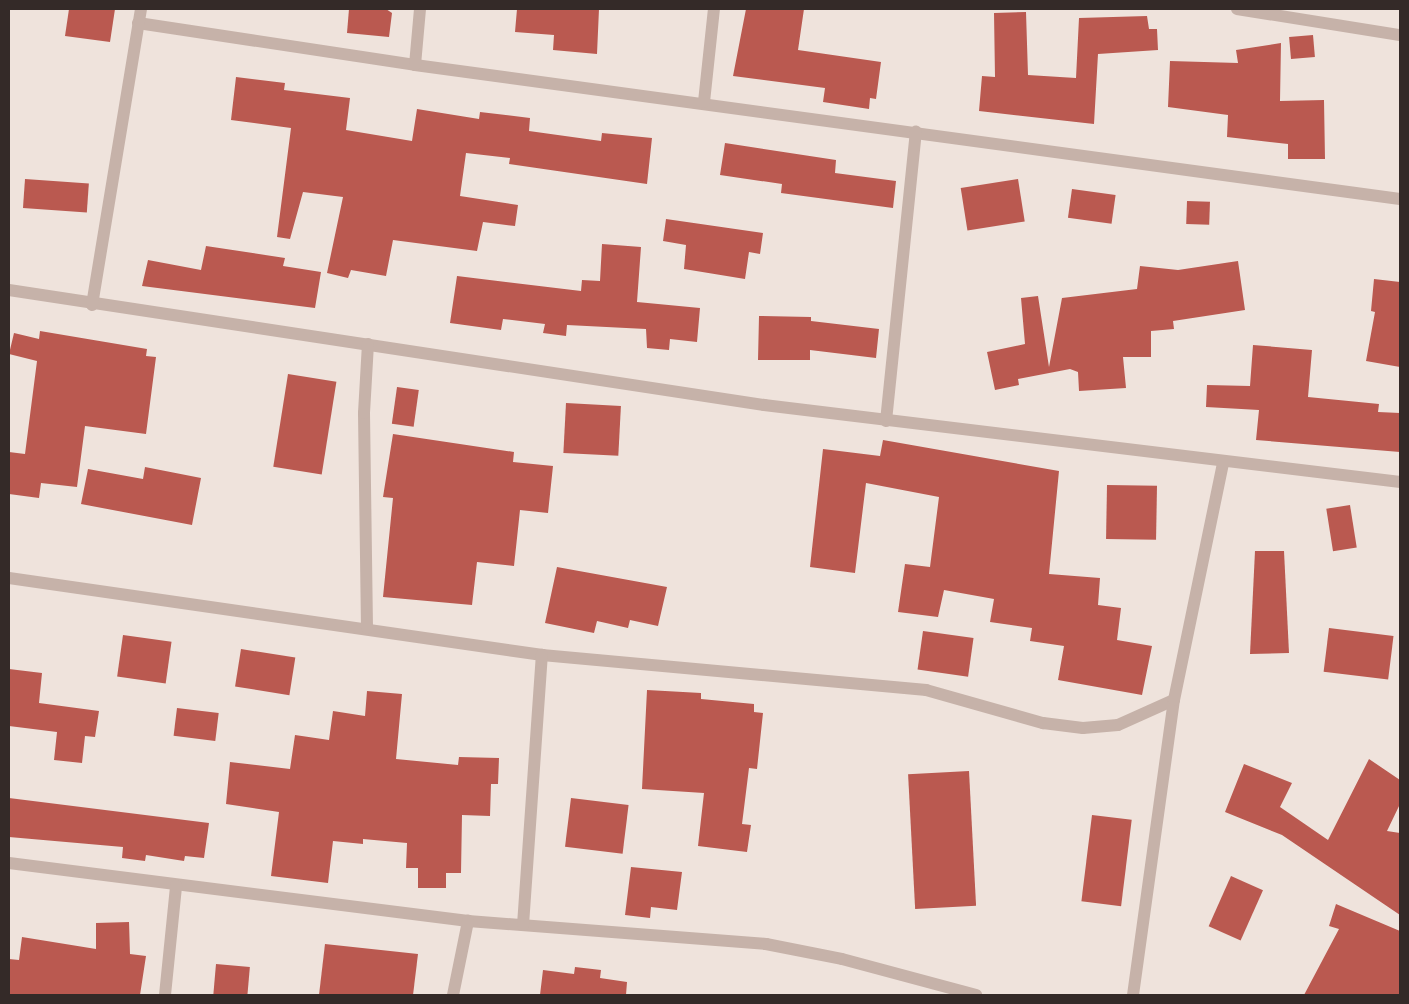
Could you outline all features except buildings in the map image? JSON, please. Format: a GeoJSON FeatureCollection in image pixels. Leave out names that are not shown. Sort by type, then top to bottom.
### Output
{"type":"FeatureCollection","features":[{"type":"Feature","properties":{"kind":"street"},"geometry":{"type":"LineString","coordinates":[[92,305],[141,9]]}},
{"type":"Feature","properties":{"kind":"street"},"geometry":{"type":"LineString","coordinates":[[415,65],[420,9]]}},
{"type":"Feature","properties":{"kind":"street"},"geometry":{"type":"LineString","coordinates":[[704,102],[714,9]]}},
{"type":"Feature","properties":{"kind":"street"},"geometry":{"type":"LineString","coordinates":[[1237,9],[1400,35]]}},
{"type":"Feature","properties":{"kind":"street"},"geometry":{"type":"LineString","coordinates":[[138,23],[415,65],[704,102],[1400,199]]}},
{"type":"Feature","properties":{"kind":"street"},"geometry":{"type":"LineString","coordinates":[[886,421],[916,132]]}},
{"type":"Feature","properties":{"kind":"street"},"geometry":{"type":"LineString","coordinates":[[9,290],[92,305],[886,421],[1223,463],[1400,482]]}},
{"type":"Feature","properties":{"kind":"street"},"geometry":{"type":"LineString","coordinates":[[367,628],[364,413],[368,344]]}},
{"type":"Feature","properties":{"kind":"street"},"geometry":{"type":"LineString","coordinates":[[1133,995],[1174,700],[1223,463]]}},
{"type":"Feature","properties":{"kind":"street"},"geometry":{"type":"LineString","coordinates":[[9,578],[367,628],[542,655],[926,690],[1043,723],[1083,728],[1118,725],[1174,700]]}},
{"type":"Feature","properties":{"kind":"street"},"geometry":{"type":"LineString","coordinates":[[523,925],[542,655]]}},
{"type":"Feature","properties":{"kind":"street"},"geometry":{"type":"LineString","coordinates":[[9,863],[176,886],[468,921],[766,944],[842,959],[976,995]]}},
{"type":"Feature","properties":{"kind":"street"},"geometry":{"type":"LineString","coordinates":[[165,995],[176,886]]}},
{"type":"Feature","properties":{"kind":"street"},"geometry":{"type":"LineString","coordinates":[[453,995],[468,921]]}}]}
